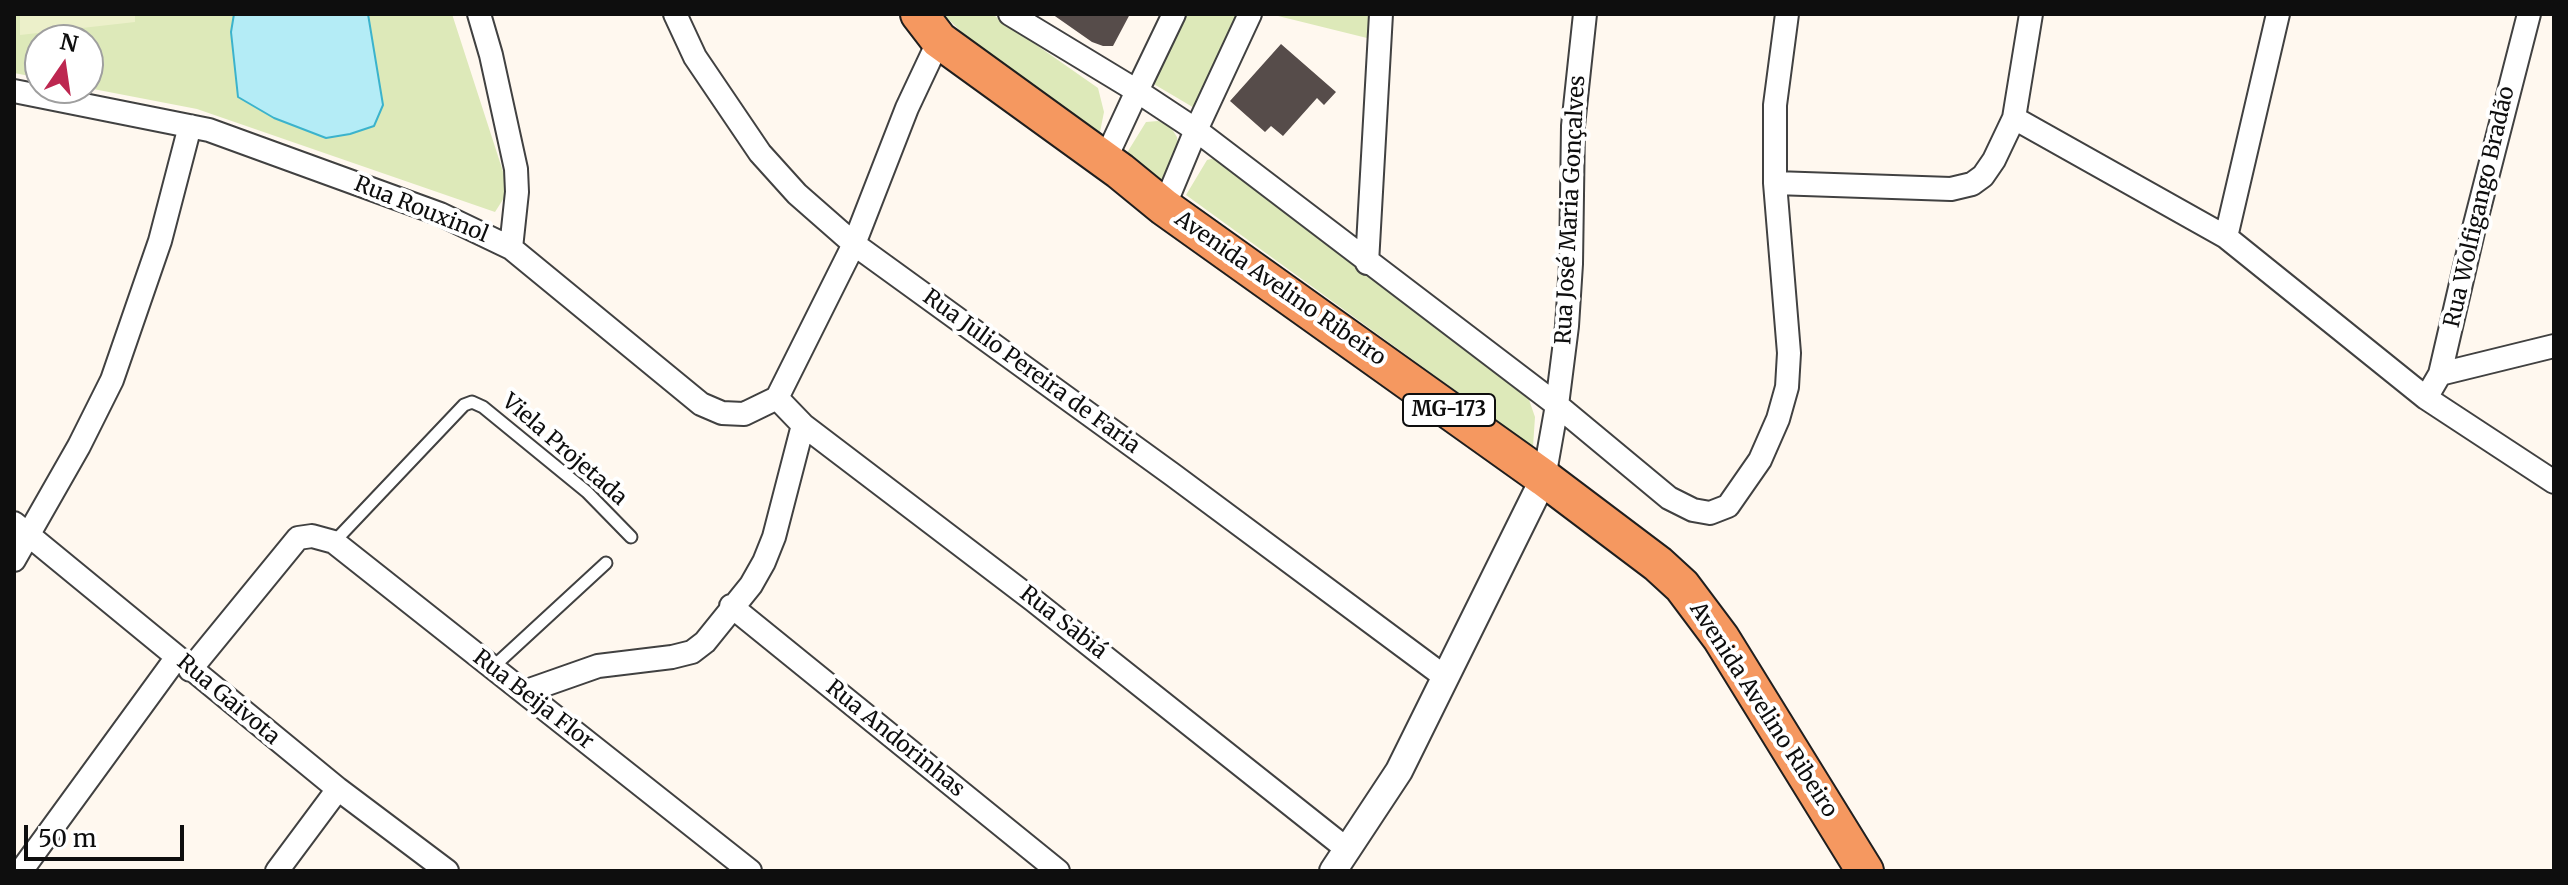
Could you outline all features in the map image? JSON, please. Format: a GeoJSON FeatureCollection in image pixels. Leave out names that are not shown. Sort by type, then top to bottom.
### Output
{"type":"FeatureCollection","features":[{"type":"Feature","properties":{"kind":"highway","name":"Avenida Avelino Ribeiro"},"geometry":{"type":"LineString","coordinates":[[929,27],[1164,207],[1544,478],[1658,564],[1682,586],[1721,638],[1865,871]]}},
{"type":"Feature","properties":{"kind":"street"},"geometry":{"type":"LineString","coordinates":[[479,14],[516,169],[511,248]]}},
{"type":"Feature","properties":{"kind":"street","name":"Rua Julio Pereira de Faria"},"geometry":{"type":"LineString","coordinates":[[675,14],[695,57],[760,153],[797,194],[854,244],[1445,677]]}},
{"type":"Feature","properties":{"kind":"street"},"geometry":{"type":"LineString","coordinates":[[1010,14],[1196,130],[1557,405],[1669,498],[1693,510],[1710,513],[1728,506],[1760,460],[1778,419],[1787,387],[1789,353],[1775,183],[1775,105],[1787,14]]}},
{"type":"Feature","properties":{"kind":"street"},"geometry":{"type":"LineString","coordinates":[[1105,160],[1174,14]]}},
{"type":"Feature","properties":{"kind":"street"},"geometry":{"type":"LineString","coordinates":[[1164,207],[1250,14]]}},
{"type":"Feature","properties":{"kind":"street"},"geometry":{"type":"LineString","coordinates":[[1367,263],[1381,14]]}},
{"type":"Feature","properties":{"kind":"street","name":"Rua José Maria Gonçalves"},"geometry":{"type":"LineString","coordinates":[[1544,478],[1567,326],[1573,126],[1585,14]]}},
{"type":"Feature","properties":{"kind":"street"},"geometry":{"type":"LineString","coordinates":[[1775,183],[1963,188],[1983,176],[2014,118],[2031,14]]}},
{"type":"Feature","properties":{"kind":"street"},"geometry":{"type":"LineString","coordinates":[[2226,237],[2278,14]]}},
{"type":"Feature","properties":{"kind":"street","name":"Rua Wolfigango Bradão"},"geometry":{"type":"LineString","coordinates":[[2426,398],[2440,374],[2529,14]]}},
{"type":"Feature","properties":{"kind":"street"},"geometry":{"type":"LineString","coordinates":[[777,398],[854,244],[907,108],[929,27]]}},
{"type":"Feature","properties":{"kind":"street","name":"Rua Rouxinol"},"geometry":{"type":"LineString","coordinates":[[14,91],[209,130],[427,209],[511,248],[701,404],[722,413],[744,414],[777,398]]}},
{"type":"Feature","properties":{"kind":"street"},"geometry":{"type":"LineString","coordinates":[[2014,118],[2226,237],[2426,398],[2554,482]]}},
{"type":"Feature","properties":{"kind":"street"},"geometry":{"type":"LineString","coordinates":[[14,560],[21,530],[79,446],[112,380],[160,241],[190,126]]}},
{"type":"Feature","properties":{"kind":"street"},"geometry":{"type":"LineString","coordinates":[[2440,374],[2554,346]]}},
{"type":"Feature","properties":{"kind":"street","name":"Rua Sabiá"},"geometry":{"type":"LineString","coordinates":[[777,398],[803,425],[1033,600],[1340,860]]}},
{"type":"Feature","properties":{"kind":"street"},"geometry":{"type":"LineString","coordinates":[[524,692],[598,666],[692,652],[705,642],[751,585],[774,537],[803,425]]}},
{"type":"Feature","properties":{"kind":"street"},"geometry":{"type":"LineString","coordinates":[[1340,860],[1399,771],[1544,478]]}},
{"type":"Feature","properties":{"kind":"street","name":"Rua Gaivota"},"geometry":{"type":"LineString","coordinates":[[21,530],[338,789],[447,871]]}},
{"type":"Feature","properties":{"kind":"street"},"geometry":{"type":"LineString","coordinates":[[21,871],[184,664],[298,538],[323,539]]}},
{"type":"Feature","properties":{"kind":"street","name":"Rua Beija Flor"},"geometry":{"type":"LineString","coordinates":[[323,539],[524,692],[750,871]]}},
{"type":"Feature","properties":{"kind":"street","name":"Rua Andorinhas"},"geometry":{"type":"LineString","coordinates":[[731,606],[1058,871]]}},
{"type":"Feature","properties":{"kind":"street"},"geometry":{"type":"LineString","coordinates":[[277,871],[338,789]]}},
{"type":"Feature","properties":{"kind":"lane","name":"Viela Projetada"},"geometry":{"type":"LineString","coordinates":[[323,539],[464,405],[472,402],[483,407],[587,492],[631,537]]}},
{"type":"Feature","properties":{"kind":"lane"},"geometry":{"type":"LineString","coordinates":[[492,668],[606,563]]}},
{"type":"Feature","properties":{"kind":"green space"},"geometry":{"type":"Polygon","coordinates":[[[14,14],[234,14],[231,32],[383,106],[368,14],[452,14],[509,190],[495,212],[197,109],[104,91],[104,24],[24,24],[24,75],[14,73],[14,14]]]}},
{"type":"Feature","properties":{"kind":"green space"},"geometry":{"type":"Polygon","coordinates":[[[20,14],[135,14],[135,22],[104,26],[24,24],[24,35],[20,35],[20,14]]]}},
{"type":"Feature","properties":{"kind":"green space"},"geometry":{"type":"Polygon","coordinates":[[[943,14],[992,14],[1098,88],[1104,112],[1100,132],[978,48],[943,14]]]}},
{"type":"Feature","properties":{"kind":"green space"},"geometry":{"type":"Polygon","coordinates":[[[1187,14],[1240,14],[1196,109],[1152,83],[1187,14]]]}},
{"type":"Feature","properties":{"kind":"green space"},"geometry":{"type":"Polygon","coordinates":[[[1270,14],[1370,14],[1367,38],[1270,14]]]}},
{"type":"Feature","properties":{"kind":"green space"},"geometry":{"type":"Polygon","coordinates":[[[1158,121],[1170,126],[1178,144],[1162,182],[1125,156],[1146,122],[1158,121]]]}},
{"type":"Feature","properties":{"kind":"green space"},"geometry":{"type":"Polygon","coordinates":[[[1215,158],[1527,394],[1535,417],[1533,447],[1186,195],[1207,160],[1215,158]]]}},
{"type":"Feature","properties":{"kind":"water"},"geometry":{"type":"Polygon","coordinates":[[[234,14],[368,14],[383,105],[374,126],[326,138],[274,118],[238,97],[231,32],[234,14]]]}},
{"type":"Feature","properties":{"kind":"building"},"geometry":{"type":"Polygon","coordinates":[[[1052,14],[1130,14],[1113,46],[1103,46],[1092,42],[1052,14]]]}},
{"type":"Feature","properties":{"kind":"building"},"geometry":{"type":"Polygon","coordinates":[[[1281,44],[1336,92],[1324,105],[1317,98],[1283,136],[1271,126],[1265,132],[1230,101],[1281,44]]]}}]}
